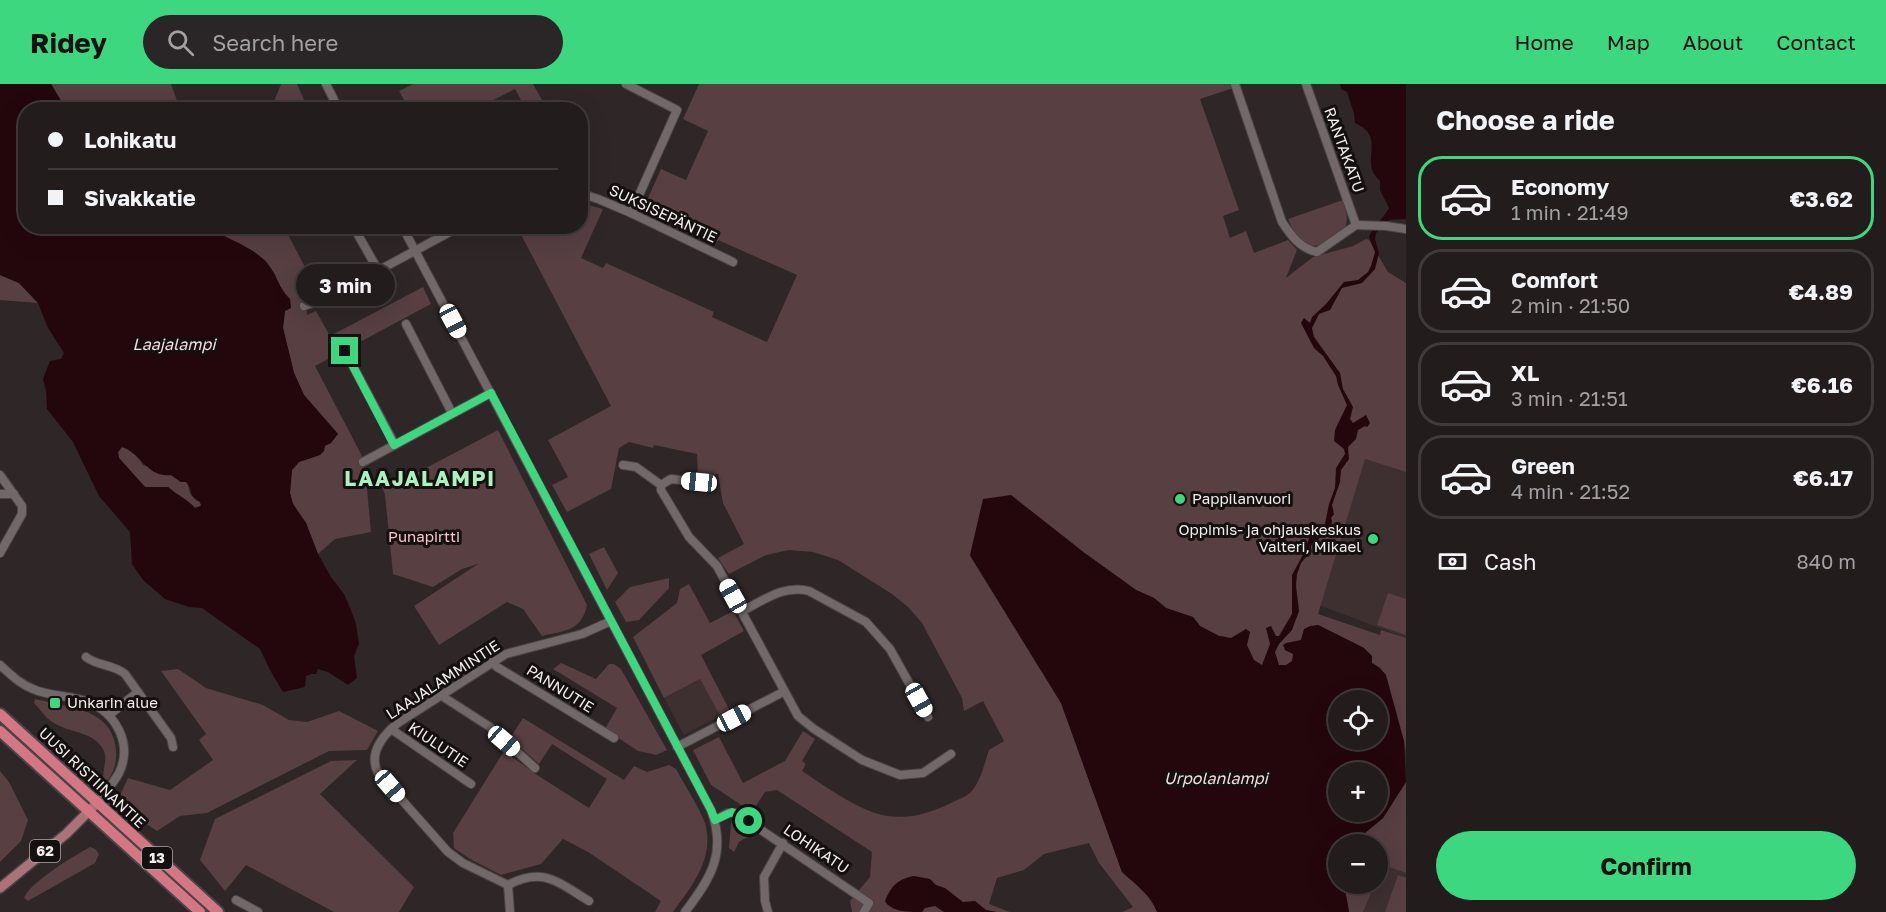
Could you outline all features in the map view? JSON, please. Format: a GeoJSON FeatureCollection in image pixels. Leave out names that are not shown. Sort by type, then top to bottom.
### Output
{"type":"FeatureCollection","features":[{"type":"Feature","properties":{"kind":"highway","name":"UUSI RISTIINANTIE"},"geometry":{"type":"LineString","coordinates":[[0,714],[200,912]]}},
{"type":"Feature","properties":{"kind":"highway","name":"UUSI RISTIINANTIE"},"geometry":{"type":"LineString","coordinates":[[0,731],[219,912]]}},
{"type":"Feature","properties":{"kind":"main road","name":"62"},"geometry":{"type":"LineString","coordinates":[[0,888],[66,834],[93,807]]}},
{"type":"Feature","properties":{"kind":"street"},"geometry":{"type":"LineString","coordinates":[[326,84],[335,102]]}},
{"type":"Feature","properties":{"kind":"street"},"geometry":{"type":"LineString","coordinates":[[626,84],[677,110],[631,213]]}},
{"type":"Feature","properties":{"kind":"street"},"geometry":{"type":"LineString","coordinates":[[1235,84],[1282,222],[1292,237],[1308,250],[1317,252],[1356,225],[1406,229]]}},
{"type":"Feature","properties":{"kind":"street","name":"RANTAKATU"},"geometry":{"type":"LineString","coordinates":[[1306,84],[1356,225]]}},
{"type":"Feature","properties":{"kind":"street","name":"SUKSISEPÄNTIE"},"geometry":{"type":"LineString","coordinates":[[588,196],[631,213],[733,262]]}},
{"type":"Feature","properties":{"kind":"street"},"geometry":{"type":"LineString","coordinates":[[358,234],[378,270]]}},
{"type":"Feature","properties":{"kind":"street"},"geometry":{"type":"LineString","coordinates":[[406,234],[711,810],[718,839],[717,856],[706,884],[685,912]]}},
{"type":"Feature","properties":{"kind":"street"},"geometry":{"type":"LineString","coordinates":[[303,306],[330,296],[447,234]]}},
{"type":"Feature","properties":{"kind":"street"},"geometry":{"type":"LineString","coordinates":[[406,324],[452,413]]}},
{"type":"Feature","properties":{"kind":"street"},"geometry":{"type":"LineString","coordinates":[[345,351],[394,445]]}},
{"type":"Feature","properties":{"kind":"street"},"geometry":{"type":"LineString","coordinates":[[363,462],[491,393]]}},
{"type":"Feature","properties":{"kind":"street"},"geometry":{"type":"LineString","coordinates":[[623,465],[636,467],[661,485],[661,490],[689,537],[717,566],[798,716],[862,760],[900,775],[923,773],[951,754]]}},
{"type":"Feature","properties":{"kind":"street"},"geometry":{"type":"LineString","coordinates":[[0,475],[22,506],[22,514],[0,553]]}},
{"type":"Feature","properties":{"kind":"street"},"geometry":{"type":"LineString","coordinates":[[661,485],[671,479],[699,482]]}},
{"type":"Feature","properties":{"kind":"street"},"geometry":{"type":"LineString","coordinates":[[0,494],[14,494]]}},
{"type":"Feature","properties":{"kind":"street"},"geometry":{"type":"LineString","coordinates":[[742,612],[786,589],[800,588],[866,622],[890,649],[928,717]]}},
{"type":"Feature","properties":{"kind":"street","name":"LAAJALAMMINTIE"},"geometry":{"type":"LineString","coordinates":[[508,885],[448,852],[378,773],[374,755],[377,746],[391,729],[492,662],[513,651],[582,634],[611,621]]}},
{"type":"Feature","properties":{"kind":"street"},"geometry":{"type":"LineString","coordinates":[[86,657],[93,663],[119,669],[125,674],[171,738],[173,747]]}},
{"type":"Feature","properties":{"kind":"street","name":"PANNUTIE"},"geometry":{"type":"LineString","coordinates":[[492,662],[496,667],[614,738]]}},
{"type":"Feature","properties":{"kind":"street"},"geometry":{"type":"LineString","coordinates":[[0,665],[24,686],[88,702],[109,715],[121,732],[122,764],[116,778],[93,807]]}},
{"type":"Feature","properties":{"kind":"street"},"geometry":{"type":"LineString","coordinates":[[109,715],[138,692]]}},
{"type":"Feature","properties":{"kind":"street"},"geometry":{"type":"LineString","coordinates":[[677,747],[783,692]]}},
{"type":"Feature","properties":{"kind":"street"},"geometry":{"type":"LineString","coordinates":[[441,694],[490,727],[535,768]]}},
{"type":"Feature","properties":{"kind":"street","name":"KIULUTIE"},"geometry":{"type":"LineString","coordinates":[[391,729],[471,784]]}},
{"type":"Feature","properties":{"kind":"street","name":"LOHIKATU"},"geometry":{"type":"LineString","coordinates":[[715,820],[728,813],[736,813],[869,903],[864,912]]}},
{"type":"Feature","properties":{"kind":"street"},"geometry":{"type":"LineString","coordinates":[[768,912],[765,901],[765,877],[783,843]]}},
{"type":"Feature","properties":{"kind":"street"},"geometry":{"type":"LineString","coordinates":[[510,912],[508,885],[520,878],[530,876],[542,876],[554,880],[589,901]]}},
{"type":"Feature","properties":{"kind":"street"},"geometry":{"type":"LineString","coordinates":[[236,900],[258,912]]}},
{"type":"Feature","properties":{"kind":"shaded area","name":"Oppimis- ja ohjauskeskus Valteri, Mikael"},"geometry":{"type":"Polygon","coordinates":[[[1365,458],[1406,472],[1406,638],[1319,605],[1365,458]]]}},
{"type":"Feature","properties":{"kind":"shaded area"},"geometry":{"type":"Polygon","coordinates":[[[700,679],[720,716],[684,735],[664,698],[700,679]]]}},
{"type":"Feature","properties":{"kind":"shaded area"},"geometry":{"type":"Polygon","coordinates":[[[1388,867],[1406,873],[1406,912],[1363,912],[1371,894],[1388,894],[1388,867]]]}},
{"type":"Feature","properties":{"kind":"green space"},"geometry":{"type":"Polygon","coordinates":[[[51,84],[171,84],[177,102],[62,102],[51,84]]]}},
{"type":"Feature","properties":{"kind":"green space"},"geometry":{"type":"Polygon","coordinates":[[[281,84],[297,84],[304,100],[304,102],[274,102],[281,84]]]}},
{"type":"Feature","properties":{"kind":"green space"},"geometry":{"type":"Polygon","coordinates":[[[413,84],[533,84],[543,102],[522,102],[515,89],[490,102],[405,102],[399,91],[413,84]]]}},
{"type":"Feature","properties":{"kind":"green space"},"geometry":{"type":"Polygon","coordinates":[[[699,84],[1231,84],[1233,88],[1200,99],[1239,210],[1223,216],[1230,238],[1246,231],[1254,253],[1288,240],[1297,250],[1286,278],[1313,257],[1353,246],[1366,239],[1369,240],[1388,272],[1406,283],[1406,472],[1365,459],[1318,614],[1380,635],[1381,630],[1406,638],[1406,754],[1404,741],[1380,668],[1372,663],[1364,648],[1318,625],[1291,669],[1261,670],[1226,637],[1219,636],[1200,626],[1193,617],[1166,608],[1154,598],[1136,590],[1086,554],[970,556],[1061,703],[1122,872],[1147,895],[1157,912],[1122,912],[1133,907],[1099,863],[1089,843],[1044,854],[1024,870],[997,878],[989,904],[1010,912],[852,912],[850,901],[870,877],[872,852],[777,790],[765,792],[752,812],[711,785],[693,750],[719,737],[743,783],[785,761],[803,731],[815,739],[802,761],[806,764],[802,771],[865,809],[885,816],[906,817],[936,810],[961,798],[974,788],[980,778],[989,750],[1004,741],[983,701],[964,711],[962,698],[922,623],[892,594],[838,560],[813,552],[789,550],[766,555],[729,574],[718,558],[744,544],[723,503],[718,474],[698,477],[697,454],[629,442],[619,448],[611,489],[567,512],[552,485],[568,477],[548,440],[611,406],[521,234],[588,234],[588,205],[603,209],[581,258],[603,268],[606,263],[714,312],[712,317],[767,342],[797,275],[718,240],[716,245],[646,213],[644,207],[661,169],[686,180],[708,131],[683,119],[699,84]]]}},
{"type":"Feature","properties":{"kind":"green space"},"geometry":{"type":"Polygon","coordinates":[[[1343,200],[1347,221],[1345,228],[1336,239],[1315,246],[1308,245],[1296,237],[1288,219],[1343,200]]]}},
{"type":"Feature","properties":{"kind":"green space"},"geometry":{"type":"Polygon","coordinates":[[[218,234],[288,234],[317,290],[305,296],[307,315],[316,311],[330,336],[423,287],[431,304],[315,366],[361,454],[366,478],[371,532],[335,539],[318,554],[306,523],[293,504],[290,493],[292,470],[299,462],[320,455],[324,446],[338,434],[304,395],[294,373],[283,328],[285,311],[282,292],[275,274],[266,261],[253,251],[218,234]]]}},
{"type":"Feature","properties":{"kind":"green space"},"geometry":{"type":"Polygon","coordinates":[[[0,275],[19,283],[38,303],[0,300],[0,275]]]}},
{"type":"Feature","properties":{"kind":"green space","name":"Punapirtti"},"geometry":{"type":"Polygon","coordinates":[[[498,430],[587,605],[585,614],[571,628],[542,636],[523,609],[507,602],[439,645],[414,606],[478,564],[462,569],[433,587],[393,574],[385,495],[380,480],[390,487],[498,430]]]}},
{"type":"Feature","properties":{"kind":"green space"},"geometry":{"type":"Polygon","coordinates":[[[122,447],[134,454],[143,465],[171,475],[181,482],[186,482],[191,495],[202,505],[195,508],[168,487],[145,487],[119,458],[118,452],[122,447]]]}},
{"type":"Feature","properties":{"kind":"green space"},"geometry":{"type":"Polygon","coordinates":[[[604,547],[618,573],[607,590],[589,554],[604,547]]]}},
{"type":"Feature","properties":{"kind":"green space"},"geometry":{"type":"Polygon","coordinates":[[[669,578],[669,588],[639,620],[626,622],[615,602],[630,587],[669,578]]]}},
{"type":"Feature","properties":{"kind":"green space"},"geometry":{"type":"Polygon","coordinates":[[[689,584],[710,623],[733,611],[744,631],[701,655],[730,711],[720,716],[700,679],[664,698],[633,637],[677,603],[680,589],[689,584]]]}},
{"type":"Feature","properties":{"kind":"green space"},"geometry":{"type":"Polygon","coordinates":[[[1388,593],[1406,599],[1406,635],[1377,625],[1388,593]]]}},
{"type":"Feature","properties":{"kind":"green space"},"geometry":{"type":"Polygon","coordinates":[[[561,663],[596,679],[609,664],[614,664],[621,669],[667,750],[656,755],[638,751],[605,729],[617,708],[553,669],[561,663]]]}},
{"type":"Feature","properties":{"kind":"green space"},"geometry":{"type":"Polygon","coordinates":[[[178,669],[206,688],[263,705],[289,720],[307,722],[339,711],[378,731],[367,750],[329,751],[207,813],[180,816],[157,831],[139,819],[119,800],[128,778],[170,790],[213,760],[199,740],[206,734],[161,671],[178,669]]]}},
{"type":"Feature","properties":{"kind":"green space"},"geometry":{"type":"Polygon","coordinates":[[[35,699],[86,712],[97,717],[106,725],[113,735],[116,749],[114,769],[108,780],[104,781],[105,753],[99,743],[51,721],[34,703],[35,699]]]}},
{"type":"Feature","properties":{"kind":"green space"},"geometry":{"type":"Polygon","coordinates":[[[523,718],[624,780],[634,766],[647,772],[669,765],[676,769],[705,823],[707,848],[700,871],[673,912],[655,912],[661,901],[588,852],[563,839],[541,864],[501,875],[454,848],[453,833],[504,751],[589,808],[607,779],[552,744],[539,764],[510,738],[523,718]]]}},
{"type":"Feature","properties":{"kind":"green space"},"geometry":{"type":"Polygon","coordinates":[[[357,760],[320,794],[414,887],[399,912],[334,912],[246,865],[225,891],[200,860],[215,819],[331,761],[357,760]]]}},
{"type":"Feature","properties":{"kind":"green space"},"geometry":{"type":"Polygon","coordinates":[[[0,771],[9,782],[28,820],[21,841],[0,862],[0,771]]]}},
{"type":"Feature","properties":{"kind":"green space"},"geometry":{"type":"Polygon","coordinates":[[[1406,782],[1406,873],[1388,867],[1388,834],[1364,834],[1378,822],[1388,822],[1388,810],[1406,782]]]}},
{"type":"Feature","properties":{"kind":"green space"},"geometry":{"type":"Polygon","coordinates":[[[735,820],[756,832],[739,842],[734,852],[729,848],[731,823],[735,820]]]}},
{"type":"Feature","properties":{"kind":"green space"},"geometry":{"type":"Polygon","coordinates":[[[90,847],[99,854],[95,863],[28,901],[24,898],[43,877],[90,847]]]}},
{"type":"Feature","properties":{"kind":"green space"},"geometry":{"type":"Polygon","coordinates":[[[1398,875],[1406,878],[1406,912],[1385,912],[1398,875]]]}},
{"type":"Feature","properties":{"kind":"green space"},"geometry":{"type":"Polygon","coordinates":[[[1346,894],[1371,894],[1363,912],[1349,912],[1346,894]]]}},
{"type":"Feature","properties":{"kind":"water","name":"Laajalampi"},"geometry":{"type":"Polygon","coordinates":[[[0,84],[51,84],[62,102],[18,102],[18,234],[221,234],[252,250],[268,264],[290,299],[291,308],[285,311],[283,328],[294,373],[304,395],[338,434],[331,443],[325,446],[320,455],[299,462],[292,470],[290,493],[293,504],[306,523],[318,554],[344,594],[356,624],[359,644],[354,656],[357,678],[348,685],[328,672],[318,669],[316,674],[306,676],[305,687],[283,692],[260,649],[202,608],[189,607],[165,599],[143,580],[132,564],[130,532],[99,496],[73,442],[47,409],[43,379],[50,361],[61,359],[64,353],[48,328],[38,303],[19,283],[0,275],[0,84]],[[122,447],[118,452],[119,458],[145,487],[168,487],[195,508],[201,506],[192,495],[186,482],[181,482],[171,475],[156,473],[122,447]]]}},
{"type":"Feature","properties":{"kind":"water","name":"Urpolanlampi"},"geometry":{"type":"Polygon","coordinates":[[[1340,84],[1406,84],[1406,219],[1389,220],[1376,233],[1375,239],[1379,253],[1375,269],[1362,283],[1342,288],[1330,310],[1319,314],[1312,328],[1314,337],[1340,373],[1343,389],[1353,407],[1350,419],[1353,423],[1366,415],[1370,423],[1367,427],[1358,430],[1356,439],[1348,447],[1349,459],[1341,470],[1340,482],[1332,505],[1334,514],[1331,518],[1330,532],[1315,541],[1311,546],[1311,551],[1301,563],[1296,586],[1299,611],[1292,630],[1275,652],[1279,665],[1286,665],[1292,661],[1293,654],[1285,650],[1283,645],[1301,640],[1304,629],[1318,625],[1364,648],[1372,656],[1372,663],[1386,675],[1404,741],[1406,782],[1388,810],[1388,762],[1328,762],[1328,822],[1378,822],[1364,834],[1328,834],[1328,894],[1346,894],[1349,912],[1157,912],[1147,895],[1122,872],[1061,703],[970,555],[983,499],[1011,495],[1086,554],[1136,590],[1154,598],[1166,608],[1193,617],[1200,626],[1219,636],[1231,638],[1246,629],[1250,632],[1247,645],[1254,660],[1262,665],[1270,644],[1266,628],[1271,626],[1276,636],[1279,636],[1292,614],[1292,575],[1309,538],[1324,529],[1335,488],[1336,468],[1345,454],[1344,449],[1334,441],[1335,430],[1347,405],[1336,376],[1323,356],[1314,348],[1301,323],[1304,318],[1310,323],[1312,317],[1344,282],[1358,280],[1368,272],[1375,252],[1369,237],[1389,208],[1380,190],[1380,181],[1372,167],[1372,147],[1369,134],[1355,123],[1347,92],[1341,89],[1340,84]]]}},
{"type":"Feature","properties":{"kind":"water"},"geometry":{"type":"Polygon","coordinates":[[[914,876],[930,879],[963,902],[975,901],[986,910],[997,912],[944,912],[935,906],[925,908],[922,912],[911,912],[900,911],[888,905],[885,901],[893,887],[899,881],[914,876]]]}},
{"type":"Feature","properties":{"kind":"place","name":"Pappilanvuori"},"geometry":{"type":"Point","coordinates":[1180,499]}},
{"type":"Feature","properties":{"kind":"place","name":"Oppimis- ja ohjauskeskus Valteri, Mikael"},"geometry":{"type":"Point","coordinates":[1373,539]}},
{"type":"Feature","properties":{"kind":"place","name":"Unkarin alue"},"geometry":{"type":"Point","coordinates":[55,703]}},
{"type":"Feature","properties":{"kind":"district","name":"LAAJALAMPI"},"geometry":{"type":"Point","coordinates":[420,479]}},
{"type":"Feature","properties":{"kind":"route"},"geometry":{"type":"LineString","coordinates":[[345,351],[394,445],[491,393],[715,820],[732,812],[749,821]]}}]}
